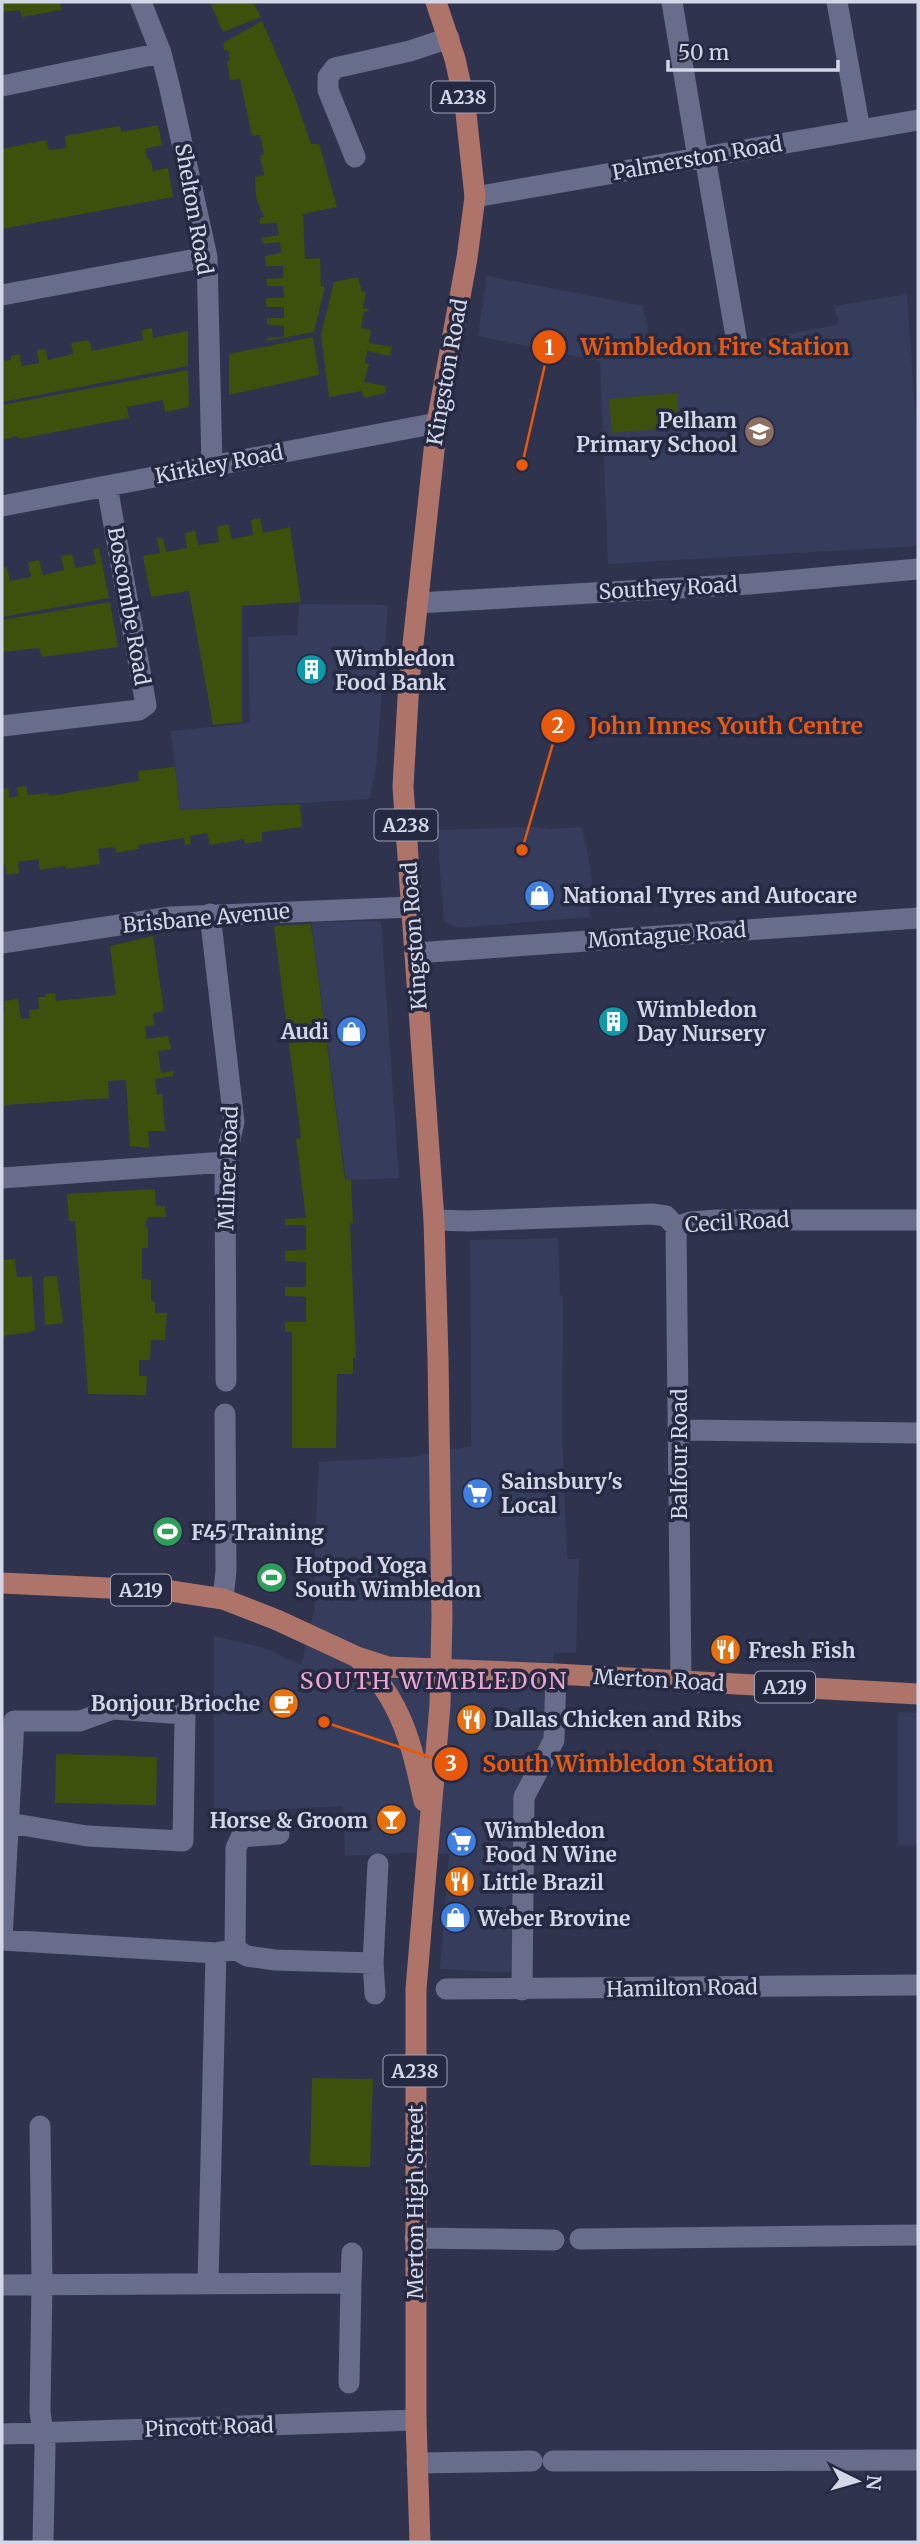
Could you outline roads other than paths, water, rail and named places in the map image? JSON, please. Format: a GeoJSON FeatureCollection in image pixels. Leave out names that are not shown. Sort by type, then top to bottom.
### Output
{"type":"FeatureCollection","features":[{"type":"Feature","properties":{"kind":"main road","name":"Kingston Road"},"geometry":{"type":"LineString","coordinates":[[436,2],[449,38],[465,104],[475,197],[467,258],[437,423],[409,681],[403,787],[434,1220],[442,1670]]}},
{"type":"Feature","properties":{"kind":"main road","name":"A219"},"geometry":{"type":"LineString","coordinates":[[2,1583],[171,1591],[223,1599],[277,1620],[357,1657],[388,1667],[442,1670]]}},
{"type":"Feature","properties":{"kind":"main road","name":"Merton High Street"},"geometry":{"type":"LineString","coordinates":[[357,1657],[371,1670],[407,1728],[428,1821]]}},
{"type":"Feature","properties":{"kind":"main road","name":"Merton Road"},"geometry":{"type":"LineString","coordinates":[[442,1670],[918,1694]]}},
{"type":"Feature","properties":{"kind":"main road","name":"Merton High Street"},"geometry":{"type":"LineString","coordinates":[[420,2542],[416,2420],[416,1977],[442,1670]]}},
{"type":"Feature","properties":{"kind":"street","name":"Shelton Road"},"geometry":{"type":"LineString","coordinates":[[141,2],[161,53],[206,257],[212,465]]}},
{"type":"Feature","properties":{"kind":"street"},"geometry":{"type":"LineString","coordinates":[[671,2],[738,348]]}},
{"type":"Feature","properties":{"kind":"street"},"geometry":{"type":"LineString","coordinates":[[837,2],[860,130]]}},
{"type":"Feature","properties":{"kind":"street"},"geometry":{"type":"LineString","coordinates":[[355,157],[328,90],[327,77],[335,68],[410,51],[449,38]]}},
{"type":"Feature","properties":{"kind":"street"},"geometry":{"type":"LineString","coordinates":[[2,86],[161,53]]}},
{"type":"Feature","properties":{"kind":"street","name":"Palmerston Road"},"geometry":{"type":"LineString","coordinates":[[475,197],[918,120]]}},
{"type":"Feature","properties":{"kind":"street"},"geometry":{"type":"LineString","coordinates":[[2,296],[206,257]]}},
{"type":"Feature","properties":{"kind":"street","name":"Kirkley Road"},"geometry":{"type":"LineString","coordinates":[[2,506],[437,423]]}},
{"type":"Feature","properties":{"kind":"street","name":"Boscombe Road"},"geometry":{"type":"LineString","coordinates":[[2,726],[139,710],[146,705],[107,486]]}},
{"type":"Feature","properties":{"kind":"street","name":"Southey Road"},"geometry":{"type":"LineString","coordinates":[[417,603],[750,584],[918,569]]}},
{"type":"Feature","properties":{"kind":"street","name":"Brisbane Avenue"},"geometry":{"type":"LineString","coordinates":[[2,943],[171,917],[412,907]]}},
{"type":"Feature","properties":{"kind":"street","name":"Milner Road"},"geometry":{"type":"LineString","coordinates":[[210,914],[234,1122],[225,1162],[226,1381]]}},
{"type":"Feature","properties":{"kind":"street","name":"Montague Road"},"geometry":{"type":"LineString","coordinates":[[415,953],[918,918]]}},
{"type":"Feature","properties":{"kind":"street"},"geometry":{"type":"LineString","coordinates":[[2,1178],[225,1162]]}},
{"type":"Feature","properties":{"kind":"street","name":"Cecil Road"},"geometry":{"type":"LineString","coordinates":[[434,1220],[652,1214],[666,1216],[676,1227],[691,1222],[716,1220],[918,1220]]}},
{"type":"Feature","properties":{"kind":"street","name":"Balfour Road"},"geometry":{"type":"LineString","coordinates":[[676,1227],[681,1681]]}},
{"type":"Feature","properties":{"kind":"street"},"geometry":{"type":"LineString","coordinates":[[223,1599],[226,1571],[225,1414]]}},
{"type":"Feature","properties":{"kind":"street"},"geometry":{"type":"LineString","coordinates":[[680,1430],[918,1433]]}},
{"type":"Feature","properties":{"kind":"street"},"geometry":{"type":"LineString","coordinates":[[522,1990],[524,1797],[554,1740],[556,1674]]}},
{"type":"Feature","properties":{"kind":"street"},"geometry":{"type":"LineString","coordinates":[[9,1824],[87,1836],[183,1841],[185,1714],[113,1709],[80,1721],[14,1721],[6,1776],[9,1824],[2,1939],[226,1951],[275,1961],[373,1963]]}},
{"type":"Feature","properties":{"kind":"street"},"geometry":{"type":"LineString","coordinates":[[208,2283],[226,1951],[236,1848],[241,1837],[279,1834]]}},
{"type":"Feature","properties":{"kind":"street"},"geometry":{"type":"LineString","coordinates":[[375,1994],[373,1963],[378,1864]]}},
{"type":"Feature","properties":{"kind":"street","name":"Hamilton Road"},"geometry":{"type":"LineString","coordinates":[[446,1989],[918,1985]]}},
{"type":"Feature","properties":{"kind":"street"},"geometry":{"type":"LineString","coordinates":[[40,2126],[40,2412],[45,2470],[43,2542]]}},
{"type":"Feature","properties":{"kind":"street"},"geometry":{"type":"LineString","coordinates":[[580,2239],[918,2235]]}},
{"type":"Feature","properties":{"kind":"street"},"geometry":{"type":"LineString","coordinates":[[415,2238],[554,2240]]}},
{"type":"Feature","properties":{"kind":"street"},"geometry":{"type":"LineString","coordinates":[[349,2383],[352,2253]]}},
{"type":"Feature","properties":{"kind":"street"},"geometry":{"type":"LineString","coordinates":[[2,2285],[351,2283]]}},
{"type":"Feature","properties":{"kind":"street","name":"Pincott Road"},"geometry":{"type":"LineString","coordinates":[[2,2434],[416,2420]]}},
{"type":"Feature","properties":{"kind":"street"},"geometry":{"type":"LineString","coordinates":[[417,2463],[918,2460]]}},
{"type":"Feature","properties":{"kind":"place","name":"Pelham Primary School"},"geometry":{"type":"Point","coordinates":[760,432]}},
{"type":"Feature","properties":{"kind":"place","name":"Wimbledon Fire Station"},"geometry":{"type":"Point","coordinates":[522,465]}},
{"type":"Feature","properties":{"kind":"place","name":"Wimbledon Food Bank"},"geometry":{"type":"Point","coordinates":[312,670]}},
{"type":"Feature","properties":{"kind":"place","name":"John Innes Youth Centre"},"geometry":{"type":"Point","coordinates":[522,850]}},
{"type":"Feature","properties":{"kind":"place","name":"National Tyres and Autocare"},"geometry":{"type":"Point","coordinates":[540,895]}},
{"type":"Feature","properties":{"kind":"place","name":"Wimbledon Day Nursery"},"geometry":{"type":"Point","coordinates":[614,1021]}},
{"type":"Feature","properties":{"kind":"place","name":"Audi"},"geometry":{"type":"Point","coordinates":[352,1031]}},
{"type":"Feature","properties":{"kind":"place","name":"Sainsbury's Local"},"geometry":{"type":"Point","coordinates":[478,1493]}},
{"type":"Feature","properties":{"kind":"place","name":"F45 Training"},"geometry":{"type":"Point","coordinates":[168,1532]}},
{"type":"Feature","properties":{"kind":"place","name":"Hotpod Yoga South Wimbledon"},"geometry":{"type":"Point","coordinates":[272,1577]}},
{"type":"Feature","properties":{"kind":"place","name":"Fresh Fish"},"geometry":{"type":"Point","coordinates":[725,1650]}},
{"type":"Feature","properties":{"kind":"place","name":"Bonjour Brioche"},"geometry":{"type":"Point","coordinates":[283,1703]}},
{"type":"Feature","properties":{"kind":"place","name":"Dallas Chicken and Ribs"},"geometry":{"type":"Point","coordinates":[471,1719]}},
{"type":"Feature","properties":{"kind":"place","name":"South Wimbledon Station"},"geometry":{"type":"Point","coordinates":[324,1722]}},
{"type":"Feature","properties":{"kind":"place","name":"Horse & Groom"},"geometry":{"type":"Point","coordinates":[391,1820]}},
{"type":"Feature","properties":{"kind":"place","name":"Wimbledon Food N Wine"},"geometry":{"type":"Point","coordinates":[462,1842]}},
{"type":"Feature","properties":{"kind":"place","name":"Little Brazil"},"geometry":{"type":"Point","coordinates":[459,1882]}},
{"type":"Feature","properties":{"kind":"place","name":"Weber Brovine"},"geometry":{"type":"Point","coordinates":[455,1918]}},
{"type":"Feature","properties":{"kind":"district","name":"SOUTH WIMBLEDON"},"geometry":{"type":"Point","coordinates":[434,1680]}}]}
